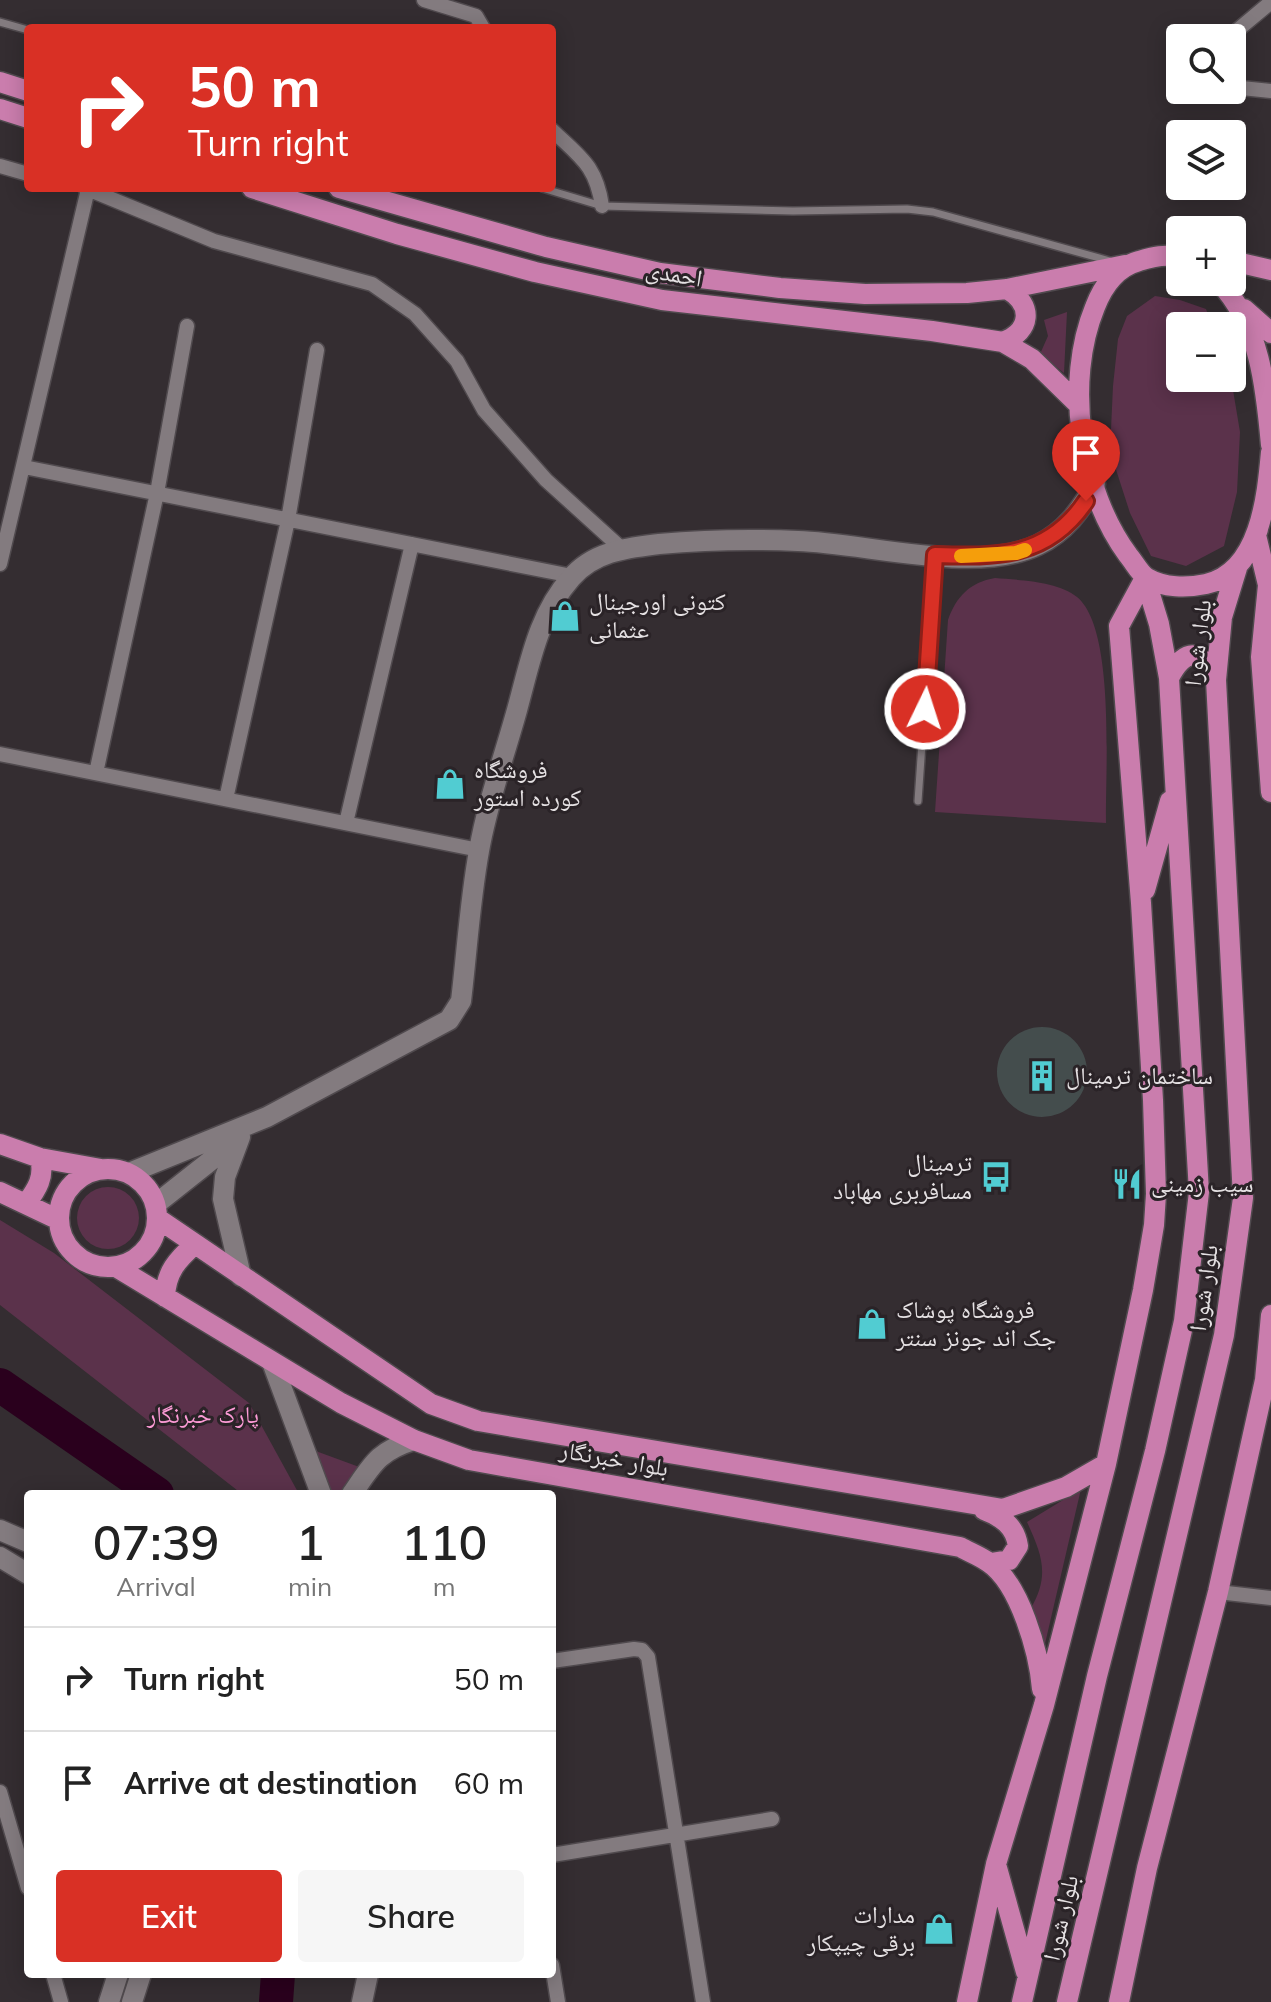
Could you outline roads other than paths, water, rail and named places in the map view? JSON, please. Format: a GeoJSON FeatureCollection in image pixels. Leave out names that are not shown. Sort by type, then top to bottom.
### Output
{"type":"FeatureCollection","features":[{"type":"Feature","properties":{"kind":"main road"},"geometry":{"type":"LineString","coordinates":[[0,82],[24,90]]}},
{"type":"Feature","properties":{"kind":"main road"},"geometry":{"type":"LineString","coordinates":[[0,109],[24,117]]}},
{"type":"Feature","properties":{"kind":"main road","name":"احمدی"},"geometry":{"type":"LineString","coordinates":[[265,192],[397,234],[535,272],[662,300],[1003,342],[1032,359],[1057,380],[1077,403]]}},
{"type":"Feature","properties":{"kind":"main road","name":"احمدی"},"geometry":{"type":"LineString","coordinates":[[353,192],[546,247],[660,273],[722,282],[865,294],[948,294],[1007,289],[1125,265],[1153,256],[1166,256]]}},
{"type":"Feature","properties":{"kind":"main road"},"geometry":{"type":"LineString","coordinates":[[1246,264],[1271,270]]}},
{"type":"Feature","properties":{"kind":"main road","name":"بلوار شورا"},"geometry":{"type":"LineString","coordinates":[[1022,2002],[1097,1676],[1155,1451],[1184,1321],[1199,1192],[1169,678],[1159,624],[1145,578],[1115,537],[1095,484],[1077,403],[1085,330],[1101,291],[1125,265]]}},
{"type":"Feature","properties":{"kind":"main road"},"geometry":{"type":"LineString","coordinates":[[1003,342],[1023,329],[1026,318],[1024,305],[1016,294],[1007,289]]}},
{"type":"Feature","properties":{"kind":"main road"},"geometry":{"type":"LineString","coordinates":[[1229,296],[1248,325],[1256,350],[1271,445]]}},
{"type":"Feature","properties":{"kind":"main road"},"geometry":{"type":"LineString","coordinates":[[1232,296],[1271,333]]}},
{"type":"Feature","properties":{"kind":"main road"},"geometry":{"type":"LineString","coordinates":[[1271,452],[1267,493],[1256,535],[1267,575],[1269,598],[1261,657],[1271,792]]}},
{"type":"Feature","properties":{"kind":"main road"},"geometry":{"type":"LineString","coordinates":[[129,1173],[267,1117],[449,1020],[461,1001],[479,850],[542,620],[572,576],[596,558],[621,548],[680,542],[800,541],[935,555],[1016,553],[1038,545],[1075,518],[1095,484]]}},
{"type":"Feature","properties":{"kind":"main road"},"geometry":{"type":"LineString","coordinates":[[1256,535],[1271,500]]}},
{"type":"Feature","properties":{"kind":"main road","name":"بلوار شورا"},"geometry":{"type":"LineString","coordinates":[[1067,2002],[1221,1351],[1243,1198],[1216,680],[1222,617],[1237,568],[1256,535]]}},
{"type":"Feature","properties":{"kind":"main road"},"geometry":{"type":"LineString","coordinates":[[967,2002],[996,1864],[1044,1705],[1106,1464],[1143,1290],[1156,1194],[1141,903],[1119,626],[1145,578],[1174,587],[1209,583],[1237,568]]}},
{"type":"Feature","properties":{"kind":"main road"},"geometry":{"type":"LineString","coordinates":[[1169,678],[1177,662],[1188,655],[1199,655],[1209,663],[1216,680]]}},
{"type":"Feature","properties":{"kind":"main road"},"geometry":{"type":"LineString","coordinates":[[1141,903],[1174,786]]}},
{"type":"Feature","properties":{"kind":"main road"},"geometry":{"type":"LineString","coordinates":[[156,1211],[267,1117]]}},
{"type":"Feature","properties":{"kind":"main road"},"geometry":{"type":"LineString","coordinates":[[240,1137],[225,1177],[223,1199],[241,1276]]}},
{"type":"Feature","properties":{"kind":"main road"},"geometry":{"type":"LineString","coordinates":[[0,1144],[40,1158],[129,1173],[150,1191],[156,1211],[156,1232],[141,1255],[116,1267],[101,1267],[76,1255],[67,1245],[59,1220],[67,1191],[88,1173],[101,1169]]}},
{"type":"Feature","properties":{"kind":"main road"},"geometry":{"type":"LineString","coordinates":[[26,1204],[41,1181],[43,1170],[40,1158]]}},
{"type":"Feature","properties":{"kind":"main road"},"geometry":{"type":"LineString","coordinates":[[0,1192],[59,1220]]}},
{"type":"Feature","properties":{"kind":"main road","name":"بلوار خبرنگار"},"geometry":{"type":"LineString","coordinates":[[156,1211],[195,1244],[431,1404],[478,1421],[1003,1509],[1066,1487],[1106,1464]]}},
{"type":"Feature","properties":{"kind":"main road"},"geometry":{"type":"LineString","coordinates":[[165,1297],[166,1280],[172,1267],[195,1244]]}},
{"type":"Feature","properties":{"kind":"main road","name":"بلوار خبرنگار"},"geometry":{"type":"LineString","coordinates":[[116,1267],[341,1403],[414,1440],[469,1460],[960,1547],[991,1563],[1012,1591],[1028,1622],[1039,1660],[1044,1705]]}},
{"type":"Feature","properties":{"kind":"main road"},"geometry":{"type":"LineString","coordinates":[[1119,2002],[1147,1868],[1218,1592],[1265,1380],[1271,1315]]}},
{"type":"Feature","properties":{"kind":"main road"},"geometry":{"type":"LineString","coordinates":[[272,1362],[320,1490]]}},
{"type":"Feature","properties":{"kind":"main road"},"geometry":{"type":"LineString","coordinates":[[355,1490],[390,1447],[414,1440]]}},
{"type":"Feature","properties":{"kind":"main road"},"geometry":{"type":"LineString","coordinates":[[972,1504],[1008,1523],[1017,1539],[1015,1553],[1009,1560],[991,1563]]}},
{"type":"Feature","properties":{"kind":"main road"},"geometry":{"type":"LineString","coordinates":[[0,1530],[24,1540]]}},
{"type":"Feature","properties":{"kind":"main road"},"geometry":{"type":"LineString","coordinates":[[13,1565],[24,1546]]}},
{"type":"Feature","properties":{"kind":"main road"},"geometry":{"type":"LineString","coordinates":[[996,1864],[1027,1977]]}},
{"type":"Feature","properties":{"kind":"main road"},"geometry":{"type":"LineString","coordinates":[[109,2002],[117,1978]]}},
{"type":"Feature","properties":{"kind":"main road"},"geometry":{"type":"LineString","coordinates":[[132,2002],[140,1978]]}},
{"type":"Feature","properties":{"kind":"main road"},"geometry":{"type":"LineString","coordinates":[[362,2002],[367,1978]]}},
{"type":"Feature","properties":{"kind":"street"},"geometry":{"type":"LineString","coordinates":[[424,0],[442,3],[476,16],[481,24]]}},
{"type":"Feature","properties":{"kind":"street"},"geometry":{"type":"LineString","coordinates":[[1245,24],[1271,2]]}},
{"type":"Feature","properties":{"kind":"street"},"geometry":{"type":"LineString","coordinates":[[1246,88],[1271,91]]}},
{"type":"Feature","properties":{"kind":"street"},"geometry":{"type":"LineString","coordinates":[[556,134],[588,164],[599,182],[602,206]]}},
{"type":"Feature","properties":{"kind":"street"},"geometry":{"type":"LineString","coordinates":[[0,166],[24,173]]}},
{"type":"Feature","properties":{"kind":"street"},"geometry":{"type":"LineString","coordinates":[[0,564],[85,192]]}},
{"type":"Feature","properties":{"kind":"street"},"geometry":{"type":"LineString","coordinates":[[96,192],[214,241],[372,284],[415,314],[457,361],[484,410],[546,480],[621,548]]}},
{"type":"Feature","properties":{"kind":"street"},"geometry":{"type":"LineString","coordinates":[[96,773],[157,493],[187,326]]}},
{"type":"Feature","properties":{"kind":"street"},"geometry":{"type":"LineString","coordinates":[[226,799],[288,520],[317,350]]}},
{"type":"Feature","properties":{"kind":"street"},"geometry":{"type":"LineString","coordinates":[[24,467],[572,576]]}},
{"type":"Feature","properties":{"kind":"street"},"geometry":{"type":"LineString","coordinates":[[346,823],[412,544]]}},
{"type":"Feature","properties":{"kind":"street"},"geometry":{"type":"LineString","coordinates":[[0,754],[479,850]]}},
{"type":"Feature","properties":{"kind":"street"},"geometry":{"type":"LineString","coordinates":[[1218,1592],[1271,1598]]}},
{"type":"Feature","properties":{"kind":"street"},"geometry":{"type":"LineString","coordinates":[[556,1660],[634,1649],[642,1650],[648,1657],[703,2002]]}},
{"type":"Feature","properties":{"kind":"street"},"geometry":{"type":"LineString","coordinates":[[0,1792],[4,1818],[24,1876]]}},
{"type":"Feature","properties":{"kind":"street"},"geometry":{"type":"LineString","coordinates":[[556,1854],[772,1819]]}},
{"type":"Feature","properties":{"kind":"street"},"geometry":{"type":"LineString","coordinates":[[54,1978],[61,2002]]}},
{"type":"Feature","properties":{"kind":"street"},"geometry":{"type":"LineString","coordinates":[[554,1978],[558,2002]]}},
{"type":"Feature","properties":{"kind":"lane"},"geometry":{"type":"LineString","coordinates":[[0,22],[24,29]]}},
{"type":"Feature","properties":{"kind":"lane"},"geometry":{"type":"LineString","coordinates":[[555,192],[602,206],[793,211],[907,209],[933,212],[1125,265]]}},
{"type":"Feature","properties":{"kind":"lane"},"geometry":{"type":"LineString","coordinates":[[918,801],[935,555]]}},
{"type":"Feature","properties":{"kind":"waterway"},"geometry":{"type":"LineString","coordinates":[[0,1385],[151,1490]]}},
{"type":"Feature","properties":{"kind":"waterway"},"geometry":{"type":"LineString","coordinates":[[276,2002],[278,1978]]}},
{"type":"Feature","properties":{"kind":"place","name":"کتونی اورجینال عثمانی"},"geometry":{"type":"Point","coordinates":[565,616]}},
{"type":"Feature","properties":{"kind":"place","name":"فروشگاه کورده استور"},"geometry":{"type":"Point","coordinates":[450,784]}},
{"type":"Feature","properties":{"kind":"place","name":"ساختمان ترمینال"},"geometry":{"type":"Point","coordinates":[1042,1076]}},
{"type":"Feature","properties":{"kind":"place","name":"ترمینال مسافربری مهاباد"},"geometry":{"type":"Point","coordinates":[996,1177]}},
{"type":"Feature","properties":{"kind":"place","name":"سیب زمینی"},"geometry":{"type":"Point","coordinates":[1127,1184]}},
{"type":"Feature","properties":{"kind":"place","name":"فروشگاه پوشاک جک اند جونز سنتر"},"geometry":{"type":"Point","coordinates":[872,1324]}},
{"type":"Feature","properties":{"kind":"place","name":"مدارات برقی چیپکار"},"geometry":{"type":"Point","coordinates":[939,1929]}},
{"type":"Feature","properties":{"kind":"park label","name":"پارک خبرنگار"},"geometry":{"type":"Point","coordinates":[203,1415]}}]}
